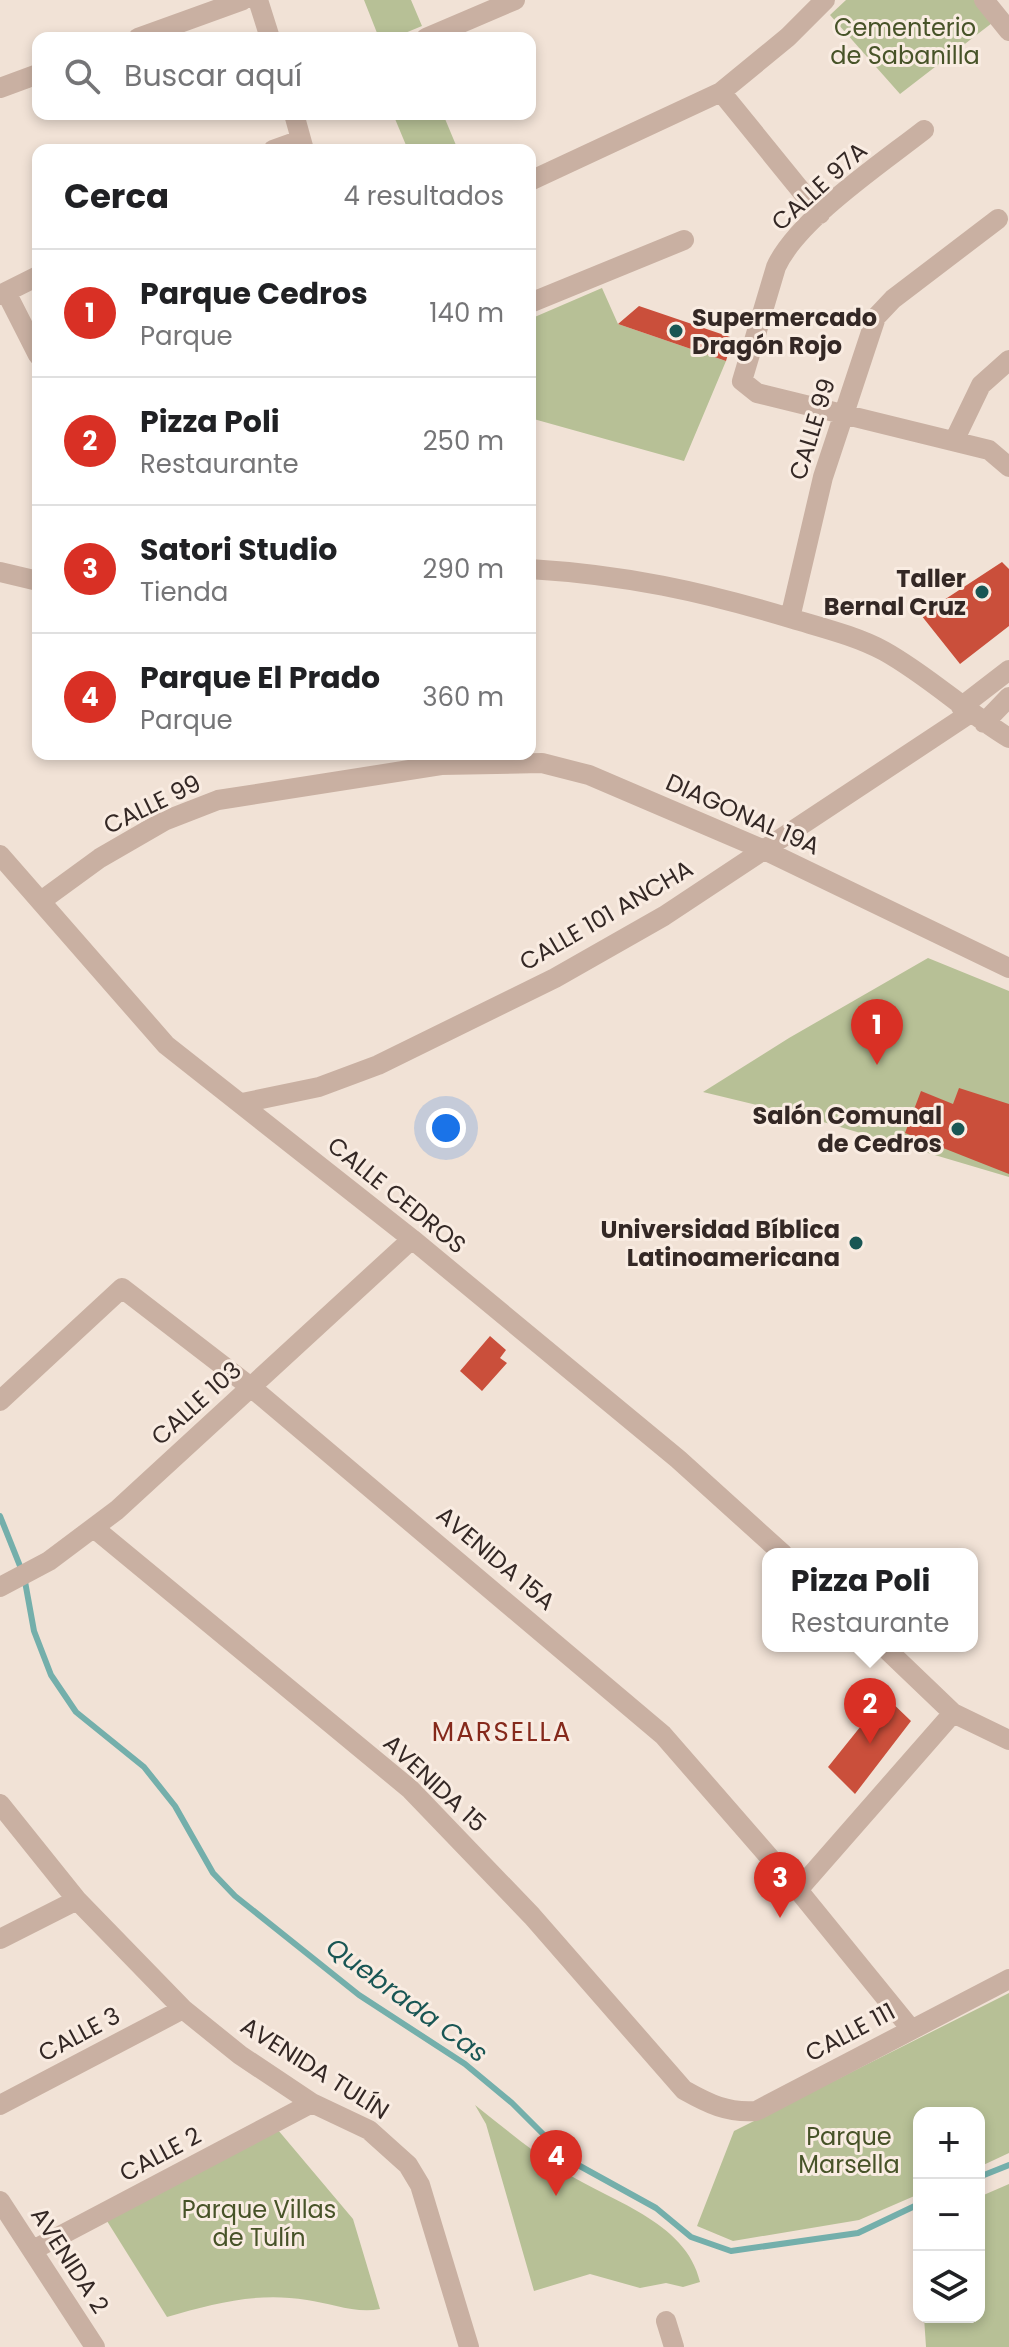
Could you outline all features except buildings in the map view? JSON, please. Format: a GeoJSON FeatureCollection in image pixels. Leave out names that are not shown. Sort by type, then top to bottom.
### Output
{"type":"FeatureCollection","features":[{"type":"Feature","properties":{"kind":"street"},"geometry":{"type":"LineString","coordinates":[[155,32],[243,0]]}},
{"type":"Feature","properties":{"kind":"street"},"geometry":{"type":"LineString","coordinates":[[258,0],[268,32]]}},
{"type":"Feature","properties":{"kind":"street"},"geometry":{"type":"LineString","coordinates":[[440,32],[515,0]]}},
{"type":"Feature","properties":{"kind":"street"},"geometry":{"type":"LineString","coordinates":[[536,178],[721,92],[788,37],[825,0]]}},
{"type":"Feature","properties":{"kind":"street"},"geometry":{"type":"LineString","coordinates":[[984,0],[1009,31]]}},
{"type":"Feature","properties":{"kind":"street"},"geometry":{"type":"LineString","coordinates":[[0,88],[32,76]]}},
{"type":"Feature","properties":{"kind":"street"},"geometry":{"type":"LineString","coordinates":[[721,92],[820,214]]}},
{"type":"Feature","properties":{"kind":"street"},"geometry":{"type":"LineString","coordinates":[[296,120],[302,144]]}},
{"type":"Feature","properties":{"kind":"street","name":"CALLE 97A"},"geometry":{"type":"LineString","coordinates":[[843,413],[757,393],[744,384],[742,374],[783,253],[820,214],[924,130]]}},
{"type":"Feature","properties":{"kind":"street","name":"CALLE 99"},"geometry":{"type":"LineString","coordinates":[[790,618],[823,477],[881,311],[998,219]]}},
{"type":"Feature","properties":{"kind":"street"},"geometry":{"type":"LineString","coordinates":[[536,301],[684,240]]}},
{"type":"Feature","properties":{"kind":"street"},"geometry":{"type":"LineString","coordinates":[[32,279],[3,294],[32,345]]}},
{"type":"Feature","properties":{"kind":"street"},"geometry":{"type":"LineString","coordinates":[[954,441],[981,385],[1009,360]]}},
{"type":"Feature","properties":{"kind":"street"},"geometry":{"type":"LineString","coordinates":[[843,413],[993,452],[1009,467]]}},
{"type":"Feature","properties":{"kind":"street"},"geometry":{"type":"LineString","coordinates":[[536,569],[599,573],[693,589],[882,650],[916,671],[971,715],[1009,738]]}},
{"type":"Feature","properties":{"kind":"street"},"geometry":{"type":"LineString","coordinates":[[0,572],[32,580]]}},
{"type":"Feature","properties":{"kind":"street"},"geometry":{"type":"LineString","coordinates":[[971,715],[1009,670]]}},
{"type":"Feature","properties":{"kind":"street"},"geometry":{"type":"LineString","coordinates":[[971,715],[1009,697]]}},
{"type":"Feature","properties":{"kind":"street","name":"CALLE 101 ANCHA"},"geometry":{"type":"LineString","coordinates":[[242,1103],[319,1087],[378,1065],[555,978],[664,916],[971,715]]}},
{"type":"Feature","properties":{"kind":"street","name":"CALLE 99"},"geometry":{"type":"LineString","coordinates":[[41,901],[100,858],[164,821],[218,800],[441,760]]}},
{"type":"Feature","properties":{"kind":"street","name":"DIAGONAL 19A"},"geometry":{"type":"LineString","coordinates":[[441,760],[542,763],[589,775],[762,849],[1009,968]]}},
{"type":"Feature","properties":{"kind":"street","name":"CALLE CEDROS"},"geometry":{"type":"LineString","coordinates":[[0,855],[166,1045],[412,1239],[678,1459],[776,1548]]}},
{"type":"Feature","properties":{"kind":"street","name":"CALLE 103"},"geometry":{"type":"LineString","coordinates":[[1,1586],[49,1561],[94,1528],[252,1388],[412,1239]]}},
{"type":"Feature","properties":{"kind":"street","name":"AVENIDA 15A"},"geometry":{"type":"LineString","coordinates":[[0,1401],[122,1288],[252,1388],[663,1735],[798,1890],[911,2029]]}},
{"type":"Feature","properties":{"kind":"street","name":"AVENIDA 15"},"geometry":{"type":"LineString","coordinates":[[94,1528],[410,1789],[532,1916],[684,2090],[711,2105]]}},
{"type":"Feature","properties":{"kind":"street"},"geometry":{"type":"LineString","coordinates":[[889,1652],[953,1713],[1009,1740]]}},
{"type":"Feature","properties":{"kind":"street"},"geometry":{"type":"LineString","coordinates":[[798,1890],[953,1713]]}},
{"type":"Feature","properties":{"kind":"street","name":"AVENIDA TULÍN"},"geometry":{"type":"LineString","coordinates":[[0,1804],[77,1900],[183,2009],[240,2055],[312,2103],[369,2130],[408,2165],[420,2185],[469,2347]]}},
{"type":"Feature","properties":{"kind":"street"},"geometry":{"type":"LineString","coordinates":[[0,1939],[77,1900]]}},
{"type":"Feature","properties":{"kind":"street","name":"CALLE 111"},"geometry":{"type":"LineString","coordinates":[[711,2105],[733,2112],[756,2111],[1009,1979]]}},
{"type":"Feature","properties":{"kind":"street","name":"CALLE 3"},"geometry":{"type":"LineString","coordinates":[[0,2105],[183,2009]]}},
{"type":"Feature","properties":{"kind":"street","name":"CALLE 2"},"geometry":{"type":"LineString","coordinates":[[33,2250],[312,2103]]}},
{"type":"Feature","properties":{"kind":"street","name":"AVENIDA 2"},"geometry":{"type":"LineString","coordinates":[[0,2201],[95,2347]]}},
{"type":"Feature","properties":{"kind":"street"},"geometry":{"type":"LineString","coordinates":[[666,2321],[674,2347]]}},
{"type":"Feature","properties":{"kind":"green space"},"geometry":{"type":"Polygon","coordinates":[[[364,0],[411,0],[422,26],[408,32],[377,32],[364,0]]]}},
{"type":"Feature","properties":{"kind":"green space","name":"Cementerio de Sabanilla"},"geometry":{"type":"Polygon","coordinates":[[[846,0],[974,0],[992,23],[900,94],[830,15],[846,0]]]}},
{"type":"Feature","properties":{"kind":"green space"},"geometry":{"type":"Polygon","coordinates":[[[396,120],[446,120],[456,144],[406,144],[396,120]]]}},
{"type":"Feature","properties":{"kind":"green space"},"geometry":{"type":"Polygon","coordinates":[[[602,288],[618,324],[726,361],[684,461],[536,420],[536,316],[602,288]]]}},
{"type":"Feature","properties":{"kind":"green space"},"geometry":{"type":"Polygon","coordinates":[[[928,958],[1009,991],[1009,1177],[803,1116],[703,1092],[789,1038],[928,958]]]}},
{"type":"Feature","properties":{"kind":"green space","name":"Parque Marsella"},"geometry":{"type":"Polygon","coordinates":[[[1009,1993],[1009,2153],[985,2164],[985,2107],[913,2107],[913,2197],[859,2220],[733,2241],[697,2226],[734,2131],[1009,1993]]]}},
{"type":"Feature","properties":{"kind":"green space"},"geometry":{"type":"Polygon","coordinates":[[[475,2105],[560,2169],[662,2227],[692,2261],[700,2282],[683,2287],[666,2283],[640,2288],[590,2274],[534,2291],[486,2124],[475,2105]]]}},
{"type":"Feature","properties":{"kind":"green space","name":"Parque Villas de Tulín"},"geometry":{"type":"Polygon","coordinates":[[[278,2130],[353,2219],[380,2309],[352,2309],[271,2297],[219,2303],[167,2317],[107,2221],[278,2130]]]}},
{"type":"Feature","properties":{"kind":"green space"},"geometry":{"type":"Polygon","coordinates":[[[1009,2184],[1009,2347],[926,2347],[924,2323],[985,2323],[985,2194],[1009,2184]]]}},
{"type":"Feature","properties":{"kind":"waterway","name":"Quebrada Cas"},"geometry":{"type":"LineString","coordinates":[[0,1516],[24,1576],[34,1631],[51,1675],[76,1712],[144,1767],[175,1806],[213,1873],[235,1896],[359,1995],[465,2064],[512,2103],[569,2160],[656,2208],[691,2237],[731,2251],[858,2233],[913,2207]]}},
{"type":"Feature","properties":{"kind":"waterway","name":"Quebrada Cas"},"geometry":{"type":"LineString","coordinates":[[985,2175],[1009,2165]]}},
{"type":"Feature","properties":{"kind":"place","name":"Supermercado Dragón Rojo"},"geometry":{"type":"Point","coordinates":[676,331]}},
{"type":"Feature","properties":{"kind":"place","name":"Taller Bernal Cruz"},"geometry":{"type":"Point","coordinates":[982,592]}},
{"type":"Feature","properties":{"kind":"place","name":"Parque Cedros"},"geometry":{"type":"Point","coordinates":[877,1065]}},
{"type":"Feature","properties":{"kind":"place","name":"Salón Comunal de Cedros"},"geometry":{"type":"Point","coordinates":[958,1129]}},
{"type":"Feature","properties":{"kind":"place","name":"Universidad Bíblica Latinoamericana"},"geometry":{"type":"Point","coordinates":[856,1243]}},
{"type":"Feature","properties":{"kind":"place","name":"Pizza Poli"},"geometry":{"type":"Point","coordinates":[870,1744]}},
{"type":"Feature","properties":{"kind":"place","name":"Satori Studio"},"geometry":{"type":"Point","coordinates":[780,1918]}},
{"type":"Feature","properties":{"kind":"place","name":"Parque El Prado"},"geometry":{"type":"Point","coordinates":[556,2196]}},
{"type":"Feature","properties":{"kind":"district","name":"MARSELLA"},"geometry":{"type":"Point","coordinates":[502,1732]}}]}
